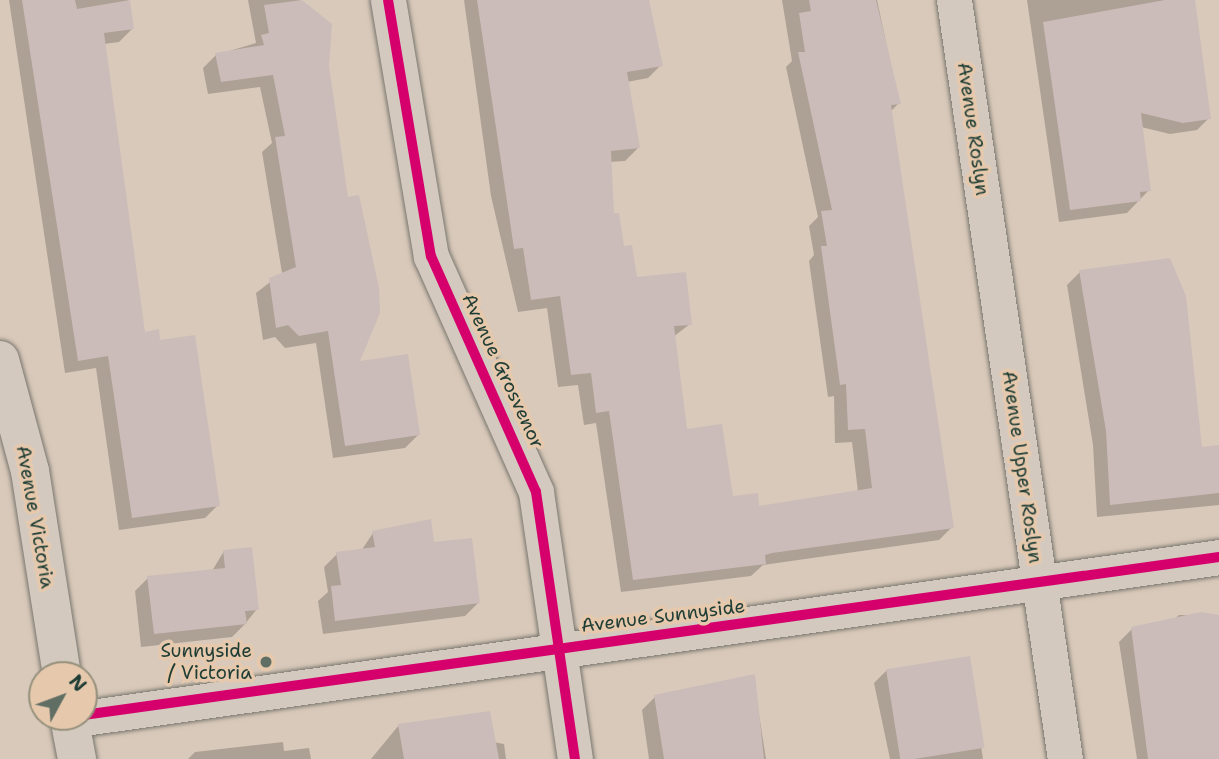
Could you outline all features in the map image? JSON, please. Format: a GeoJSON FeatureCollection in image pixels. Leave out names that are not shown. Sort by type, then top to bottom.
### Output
{"type":"FeatureCollection","features":[{"type":"Feature","properties":{"kind":"street","name":"Avenue Grosvenor"},"geometry":{"type":"LineString","coordinates":[[388,0],[431,256],[536,492],[575,759]]}},
{"type":"Feature","properties":{"kind":"street","name":"Avenue Roslyn"},"geometry":{"type":"LineString","coordinates":[[954,0],[992,258]]}},
{"type":"Feature","properties":{"kind":"street","name":"Avenue Upper Roslyn"},"geometry":{"type":"LineString","coordinates":[[992,258],[1065,759]]}},
{"type":"Feature","properties":{"kind":"street","name":"Avenue Victoria"},"geometry":{"type":"LineString","coordinates":[[0,360],[30,471],[60,661]]}},
{"type":"Feature","properties":{"kind":"street","name":"Avenue Sunnyside"},"geometry":{"type":"LineString","coordinates":[[98,714],[1219,556]]}},
{"type":"Feature","properties":{"kind":"street"},"geometry":{"type":"LineString","coordinates":[[72,731],[77,759]]}},
{"type":"Feature","properties":{"kind":"building"},"geometry":{"type":"Polygon","coordinates":[[[22,0],[75,0],[77,9],[130,0],[134,29],[104,33],[145,332],[159,329],[160,340],[195,335],[220,506],[132,518],[108,356],[78,361],[22,0]]]}},
{"type":"Feature","properties":{"kind":"building"},"geometry":{"type":"Polygon","coordinates":[[[302,0],[332,24],[329,66],[348,197],[359,195],[379,288],[380,313],[360,361],[408,354],[420,435],[345,446],[328,331],[299,336],[288,325],[276,328],[269,278],[296,267],[275,137],[285,136],[273,75],[221,82],[215,53],[264,45],[261,35],[269,33],[264,5],[302,0]]]}},
{"type":"Feature","properties":{"kind":"building"},"geometry":{"type":"Polygon","coordinates":[[[477,0],[649,0],[663,66],[627,72],[640,148],[611,151],[614,213],[619,213],[624,246],[632,245],[637,277],[686,272],[692,325],[674,326],[687,429],[722,424],[733,496],[758,493],[759,506],[872,488],[865,429],[848,430],[846,384],[840,385],[821,246],[827,246],[821,211],[832,210],[798,52],[805,52],[799,13],[811,11],[809,0],[876,0],[901,104],[891,105],[954,528],[772,553],[765,555],[766,564],[633,580],[609,411],[596,413],[591,373],[571,375],[560,296],[531,300],[523,248],[514,249],[477,0]]]}},
{"type":"Feature","properties":{"kind":"building"},"geometry":{"type":"Polygon","coordinates":[[[1165,0],[1195,0],[1211,119],[1183,123],[1141,113],[1151,191],[1140,192],[1141,201],[1070,210],[1043,22],[1165,0]]]}},
{"type":"Feature","properties":{"kind":"building"},"geometry":{"type":"Polygon","coordinates":[[[1170,258],[1186,296],[1202,447],[1219,445],[1219,493],[1110,505],[1106,431],[1079,270],[1170,258]]]}},
{"type":"Feature","properties":{"kind":"building"},"geometry":{"type":"Polygon","coordinates":[[[431,519],[434,542],[472,538],[480,603],[335,621],[331,586],[341,585],[336,552],[375,547],[372,531],[431,519]]]}},
{"type":"Feature","properties":{"kind":"building"},"geometry":{"type":"Polygon","coordinates":[[[252,547],[259,610],[245,611],[247,624],[154,634],[147,576],[225,568],[223,550],[252,547]]]}},
{"type":"Feature","properties":{"kind":"building"},"geometry":{"type":"Polygon","coordinates":[[[1201,612],[1219,615],[1219,759],[1148,759],[1131,627],[1201,612]]]}},
{"type":"Feature","properties":{"kind":"building"},"geometry":{"type":"Polygon","coordinates":[[[970,656],[985,748],[900,759],[886,669],[970,656]]]}},
{"type":"Feature","properties":{"kind":"building"},"geometry":{"type":"Polygon","coordinates":[[[755,674],[764,759],[664,759],[654,695],[755,674]]]}},
{"type":"Feature","properties":{"kind":"building"},"geometry":{"type":"Polygon","coordinates":[[[490,711],[499,759],[404,759],[398,724],[490,711]]]}},
{"type":"Feature","properties":{"kind":"cycle path"},"geometry":{"type":"LineString","coordinates":[[388,0],[431,256],[536,492],[575,759]]}},
{"type":"Feature","properties":{"kind":"cycle path"},"geometry":{"type":"LineString","coordinates":[[98,713],[1219,557]]}},
{"type":"Feature","properties":{"kind":"place","name":"Sunnyside / Victoria"},"geometry":{"type":"Point","coordinates":[266,662]}}]}
